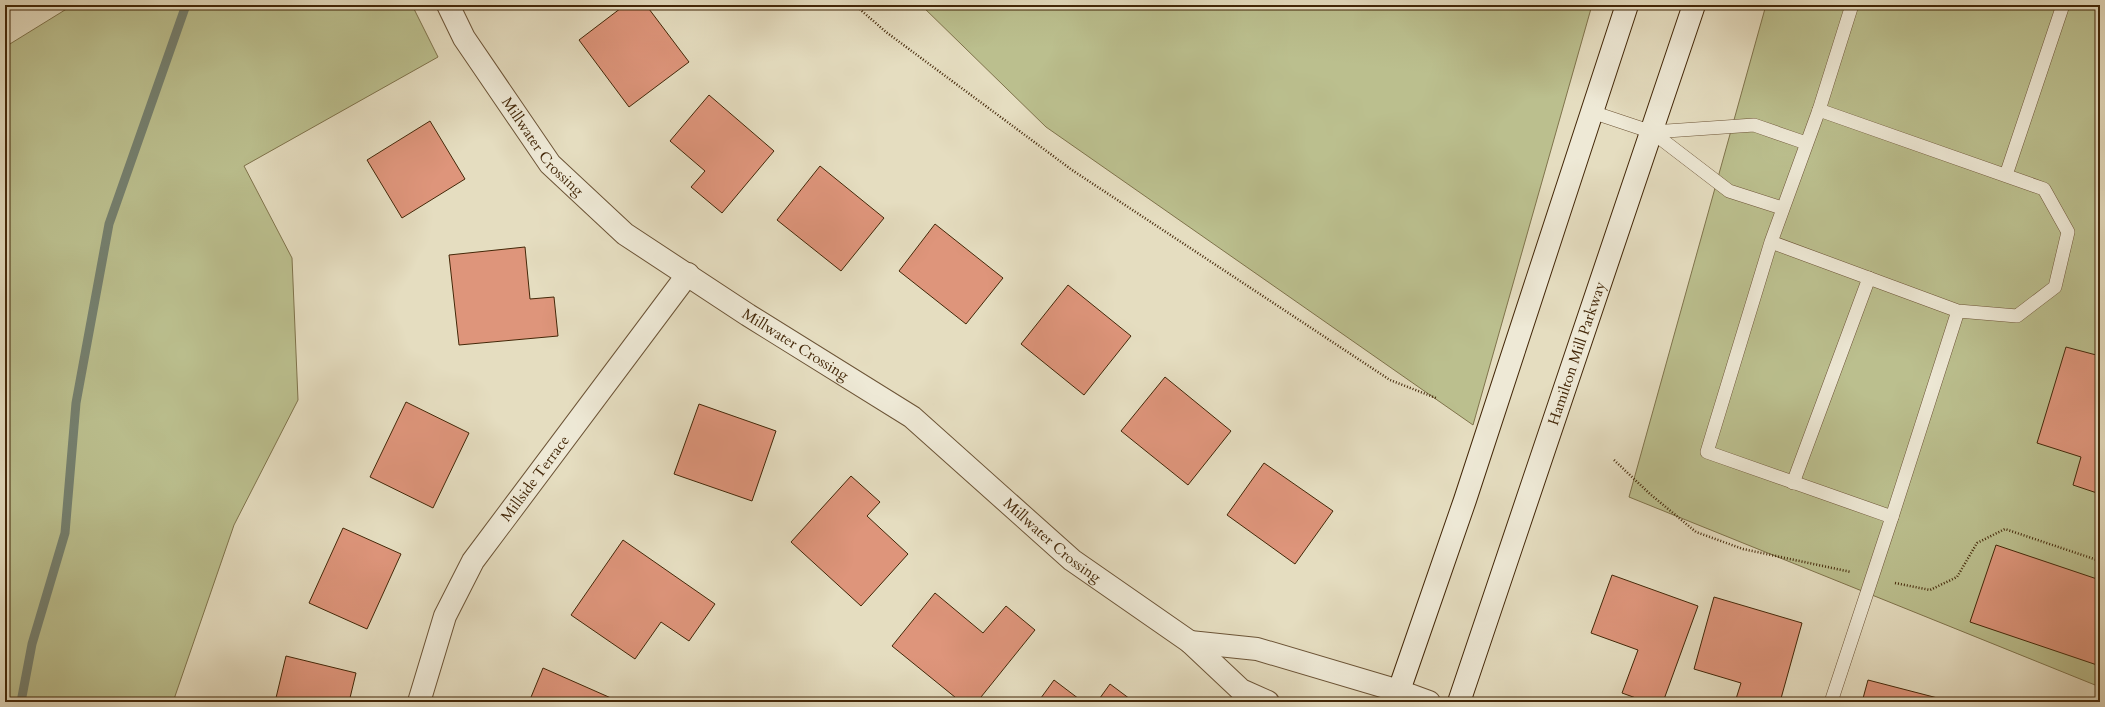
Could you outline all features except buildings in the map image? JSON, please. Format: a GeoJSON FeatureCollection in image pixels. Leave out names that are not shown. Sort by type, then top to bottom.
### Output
{"type":"FeatureCollection","features":[{"type":"Feature","properties":{"kind":"street","name":"Millwater Crossing"},"geometry":{"type":"LineString","coordinates":[[448,5],[464,38],[550,164],[625,234],[688,274],[748,316],[912,417],[1072,560],[1190,642],[1241,690],[1268,702]]}},
{"type":"Feature","properties":{"kind":"street"},"geometry":{"type":"LineString","coordinates":[[1397,696],[1465,500],[1627,5]]}},
{"type":"Feature","properties":{"kind":"street","name":"Hamilton Mill Parkway"},"geometry":{"type":"LineString","coordinates":[[1460,702],[1694,5]]}},
{"type":"Feature","properties":{"kind":"street","name":"Millside Terrace"},"geometry":{"type":"LineString","coordinates":[[419,702],[444,616],[473,561],[688,274]]}},
{"type":"Feature","properties":{"kind":"street","name":"Millwater Crossing"},"geometry":{"type":"LineString","coordinates":[[1190,642],[1257,649],[1397,696],[1429,702]]}},
{"type":"Feature","properties":{"kind":"lane"},"geometry":{"type":"LineString","coordinates":[[1852,5],[1818,110],[1782,208],[1707,452],[1892,518]]}},
{"type":"Feature","properties":{"kind":"lane"},"geometry":{"type":"LineString","coordinates":[[2006,175],[2063,5]]}},
{"type":"Feature","properties":{"kind":"lane"},"geometry":{"type":"LineString","coordinates":[[1771,242],[1958,311],[2017,316],[2055,287],[2068,232],[2044,189],[1818,110]]}},
{"type":"Feature","properties":{"kind":"lane"},"geometry":{"type":"LineString","coordinates":[[1592,112],[1652,132],[1729,191],[1782,208]]}},
{"type":"Feature","properties":{"kind":"lane"},"geometry":{"type":"LineString","coordinates":[[1652,132],[1754,124],[1806,143]]}},
{"type":"Feature","properties":{"kind":"lane"},"geometry":{"type":"LineString","coordinates":[[1794,483],[1869,278]]}},
{"type":"Feature","properties":{"kind":"lane"},"geometry":{"type":"LineString","coordinates":[[1831,702],[1958,311]]}},
{"type":"Feature","properties":{"kind":"path"},"geometry":{"type":"LineString","coordinates":[[855,5],[886,32],[1104,192],[1390,380],[1436,398]]}},
{"type":"Feature","properties":{"kind":"path"},"geometry":{"type":"LineString","coordinates":[[1614,460],[1650,494],[1696,532],[1743,549],[1852,572]]}},
{"type":"Feature","properties":{"kind":"path"},"geometry":{"type":"LineString","coordinates":[[1896,584],[1930,590],[1957,577],[1977,543],[2005,529],[2100,561]]}},
{"type":"Feature","properties":{"kind":"green space"},"geometry":{"type":"Polygon","coordinates":[[[73,5],[412,5],[438,57],[244,166],[292,258],[298,400],[234,525],[173,702],[5,702],[5,47],[73,5]]]}},
{"type":"Feature","properties":{"kind":"green space"},"geometry":{"type":"Polygon","coordinates":[[[921,5],[1592,5],[1473,425],[1046,127],[921,5]]]}},
{"type":"Feature","properties":{"kind":"green space"},"geometry":{"type":"Polygon","coordinates":[[[1766,5],[2100,5],[2100,687],[1629,497],[1766,5]]]}},
{"type":"Feature","properties":{"kind":"waterway"},"geometry":{"type":"LineString","coordinates":[[21,702],[32,644],[65,533],[76,403],[109,224],[186,5]]}}]}
